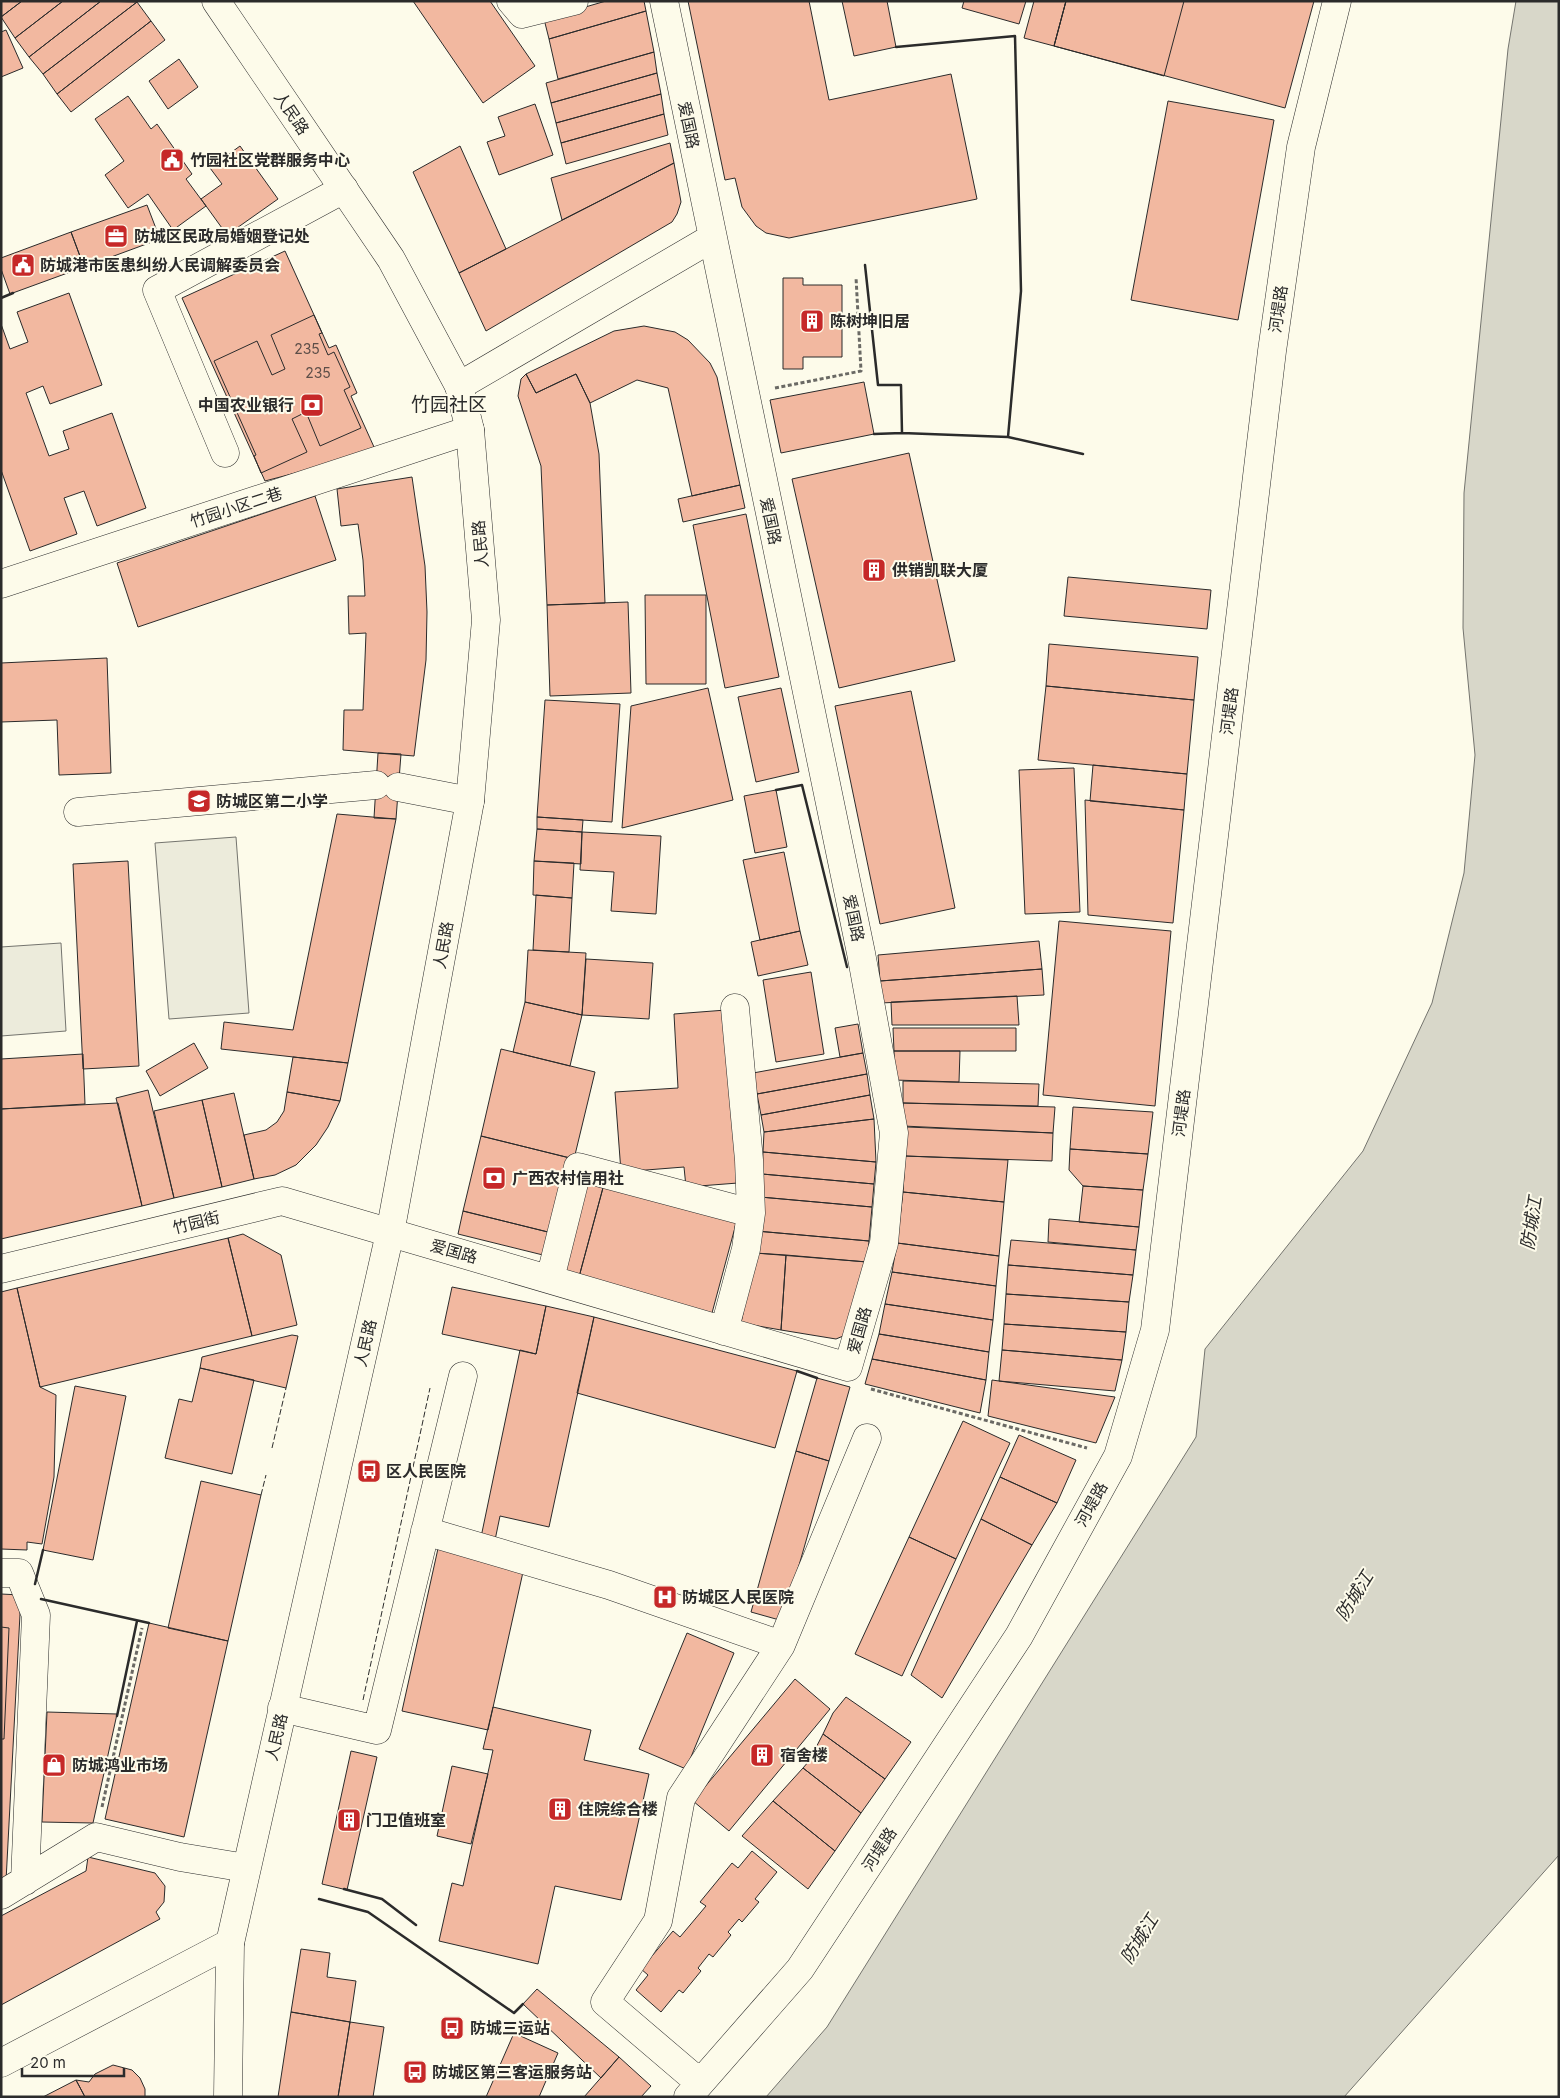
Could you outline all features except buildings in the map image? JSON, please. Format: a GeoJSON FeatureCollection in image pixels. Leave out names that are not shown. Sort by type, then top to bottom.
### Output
{"type":"FeatureCollection","features":[{"type":"Feature","properties":{"kind":"street","name":"人民路"},"geometry":{"type":"LineString","coordinates":[[216,1],[390,259],[458,386],[470,430],[486,620],[470,801],[390,1232],[230,1942],[228,2097]]}},
{"type":"Feature","properties":{"kind":"street"},"geometry":{"type":"LineString","coordinates":[[512,1],[522,14],[574,1]]}},
{"type":"Feature","properties":{"kind":"street","name":"爱国路"},"geometry":{"type":"LineString","coordinates":[[390,1232],[848,1368],[884,1242],[894,1133],[861,953],[664,1]]}},
{"type":"Feature","properties":{"kind":"street","name":"河堤路"},"geometry":{"type":"LineString","coordinates":[[694,2090],[800,1969],[1019,1636],[1118,1456],[1155,1330],[1272,351],[1301,147],[1336,1]]}},
{"type":"Feature","properties":{"kind":"street"},"geometry":{"type":"LineString","coordinates":[[225,453],[156,290],[344,190]]}},
{"type":"Feature","properties":{"kind":"street"},"geometry":{"type":"LineString","coordinates":[[458,386],[712,238]]}},
{"type":"Feature","properties":{"kind":"street","name":"竹园小区二巷"},"geometry":{"type":"LineString","coordinates":[[1,584],[470,430]]}},
{"type":"Feature","properties":{"kind":"street"},"geometry":{"type":"LineString","coordinates":[[78,812],[387,786],[470,801]]}},
{"type":"Feature","properties":{"kind":"street"},"geometry":{"type":"LineString","coordinates":[[724,1331],[746,1249],[750,1213],[749,1160],[735,1008]]}},
{"type":"Feature","properties":{"kind":"street"},"geometry":{"type":"LineString","coordinates":[[550,1279],[578,1167],[750,1213]]}},
{"type":"Feature","properties":{"kind":"street","name":"竹园街"},"geometry":{"type":"LineString","coordinates":[[1,1269],[282,1202],[390,1232]]}},
{"type":"Feature","properties":{"kind":"street"},"geometry":{"type":"LineString","coordinates":[[282,1708],[377,1730],[463,1376]]}},
{"type":"Feature","properties":{"kind":"street"},"geometry":{"type":"LineString","coordinates":[[694,2090],[605,2002],[658,1921],[681,1798],[781,1645],[867,1438]]}},
{"type":"Feature","properties":{"kind":"street"},"geometry":{"type":"LineString","coordinates":[[425,1531],[609,1585],[781,1645]]}},
{"type":"Feature","properties":{"kind":"street"},"geometry":{"type":"LineString","coordinates":[[1,1573],[19,1573],[36,1615],[24,1880]]}},
{"type":"Feature","properties":{"kind":"street"},"geometry":{"type":"LineString","coordinates":[[1,1894],[96,1837],[180,1857],[246,1868]]}},
{"type":"Feature","properties":{"kind":"street"},"geometry":{"type":"LineString","coordinates":[[1,2064],[230,1942]]}},
{"type":"Feature","properties":{"kind":"path"},"geometry":{"type":"LineString","coordinates":[[745,394],[861,371],[856,277]]}},
{"type":"Feature","properties":{"kind":"path"},"geometry":{"type":"LineString","coordinates":[[848,1368],[853,1384],[1118,1456]]}},
{"type":"Feature","properties":{"kind":"path"},"geometry":{"type":"LineString","coordinates":[[96,1837],[142,1628]]}},
{"type":"Feature","properties":{"kind":"shaded area"},"geometry":{"type":"Polygon","coordinates":[[[236,837],[249,1013],[169,1019],[155,843],[236,837]]]}},
{"type":"Feature","properties":{"kind":"shaded area"},"geometry":{"type":"Polygon","coordinates":[[[61,943],[66,1031],[1,1036],[1,947],[61,943]]]}},
{"type":"Feature","properties":{"kind":"water","name":"防城江"},"geometry":{"type":"Polygon","coordinates":[[[1516,1],[1559,1],[1559,1855],[1344,2097],[766,2097],[827,2027],[1196,1437],[1205,1349],[1363,1151],[1432,1003],[1464,873],[1475,755],[1463,628],[1464,493],[1508,49],[1516,1]]]}},
{"type":"Feature","properties":{"kind":"fence"},"geometry":{"type":"LineString","coordinates":[[272,1448],[286,1388]]}},
{"type":"Feature","properties":{"kind":"fence"},"geometry":{"type":"LineString","coordinates":[[363,1700],[430,1388]]}},
{"type":"Feature","properties":{"kind":"fence"},"geometry":{"type":"LineString","coordinates":[[261,1495],[266,1475]]}},
{"type":"Feature","properties":{"kind":"wall"},"geometry":{"type":"LineString","coordinates":[[896,47],[1015,36],[1021,291],[1008,437]]}},
{"type":"Feature","properties":{"kind":"wall"},"geometry":{"type":"LineString","coordinates":[[158,240],[173,230]]}},
{"type":"Feature","properties":{"kind":"wall"},"geometry":{"type":"LineString","coordinates":[[865,265],[878,385],[901,385],[902,433]]}},
{"type":"Feature","properties":{"kind":"wall"},"geometry":{"type":"LineString","coordinates":[[1,298],[13,293]]}},
{"type":"Feature","properties":{"kind":"wall"},"geometry":{"type":"LineString","coordinates":[[874,434],[902,433],[1008,437],[1083,454]]}},
{"type":"Feature","properties":{"kind":"wall"},"geometry":{"type":"LineString","coordinates":[[776,790],[802,785],[847,967]]}},
{"type":"Feature","properties":{"kind":"wall"},"geometry":{"type":"LineString","coordinates":[[797,1371],[817,1378]]}},
{"type":"Feature","properties":{"kind":"wall"},"geometry":{"type":"LineString","coordinates":[[35,1584],[43,1550]]}},
{"type":"Feature","properties":{"kind":"wall"},"geometry":{"type":"LineString","coordinates":[[41,1599],[149,1623]]}},
{"type":"Feature","properties":{"kind":"wall"},"geometry":{"type":"LineString","coordinates":[[117,1716],[137,1621]]}},
{"type":"Feature","properties":{"kind":"wall"},"geometry":{"type":"LineString","coordinates":[[344,1889],[382,1899],[416,1925]]}},
{"type":"Feature","properties":{"kind":"wall"},"geometry":{"type":"LineString","coordinates":[[319,1899],[368,1912],[514,2013],[523,2004]]}},
{"type":"Feature","properties":{"kind":"place","name":"竹园社区党群服务中心"},"geometry":{"type":"Point","coordinates":[172,160]}},
{"type":"Feature","properties":{"kind":"place","name":"防城区民政局婚姻登记处"},"geometry":{"type":"Point","coordinates":[116,236]}},
{"type":"Feature","properties":{"kind":"place","name":"防城港市医患纠纷人民调解委员会"},"geometry":{"type":"Point","coordinates":[23,265]}},
{"type":"Feature","properties":{"kind":"place","name":"陈树坤旧居"},"geometry":{"type":"Point","coordinates":[812,321]}},
{"type":"Feature","properties":{"kind":"place","name":"中国农业银行"},"geometry":{"type":"Point","coordinates":[312,405]}},
{"type":"Feature","properties":{"kind":"place","name":"供销凯联大厦"},"geometry":{"type":"Point","coordinates":[874,570]}},
{"type":"Feature","properties":{"kind":"place","name":"防城区第二小学"},"geometry":{"type":"Point","coordinates":[199,801]}},
{"type":"Feature","properties":{"kind":"place","name":"广西农村信用社"},"geometry":{"type":"Point","coordinates":[494,1178]}},
{"type":"Feature","properties":{"kind":"place","name":"区人民医院"},"geometry":{"type":"Point","coordinates":[369,1471]}},
{"type":"Feature","properties":{"kind":"place","name":"防城区人民医院"},"geometry":{"type":"Point","coordinates":[665,1597]}},
{"type":"Feature","properties":{"kind":"place","name":"宿舍楼"},"geometry":{"type":"Point","coordinates":[762,1755]}},
{"type":"Feature","properties":{"kind":"place","name":"防城鸿业市场"},"geometry":{"type":"Point","coordinates":[54,1765]}},
{"type":"Feature","properties":{"kind":"place","name":"住院综合楼"},"geometry":{"type":"Point","coordinates":[560,1809]}},
{"type":"Feature","properties":{"kind":"place","name":"门卫值班室"},"geometry":{"type":"Point","coordinates":[349,1820]}},
{"type":"Feature","properties":{"kind":"place","name":"防城三运站"},"geometry":{"type":"Point","coordinates":[452,2028]}},
{"type":"Feature","properties":{"kind":"place","name":"防城区第三客运服务站"},"geometry":{"type":"Point","coordinates":[415,2072]}},
{"type":"Feature","properties":{"kind":"district","name":"竹园社区"},"geometry":{"type":"Point","coordinates":[449,404]}}]}
